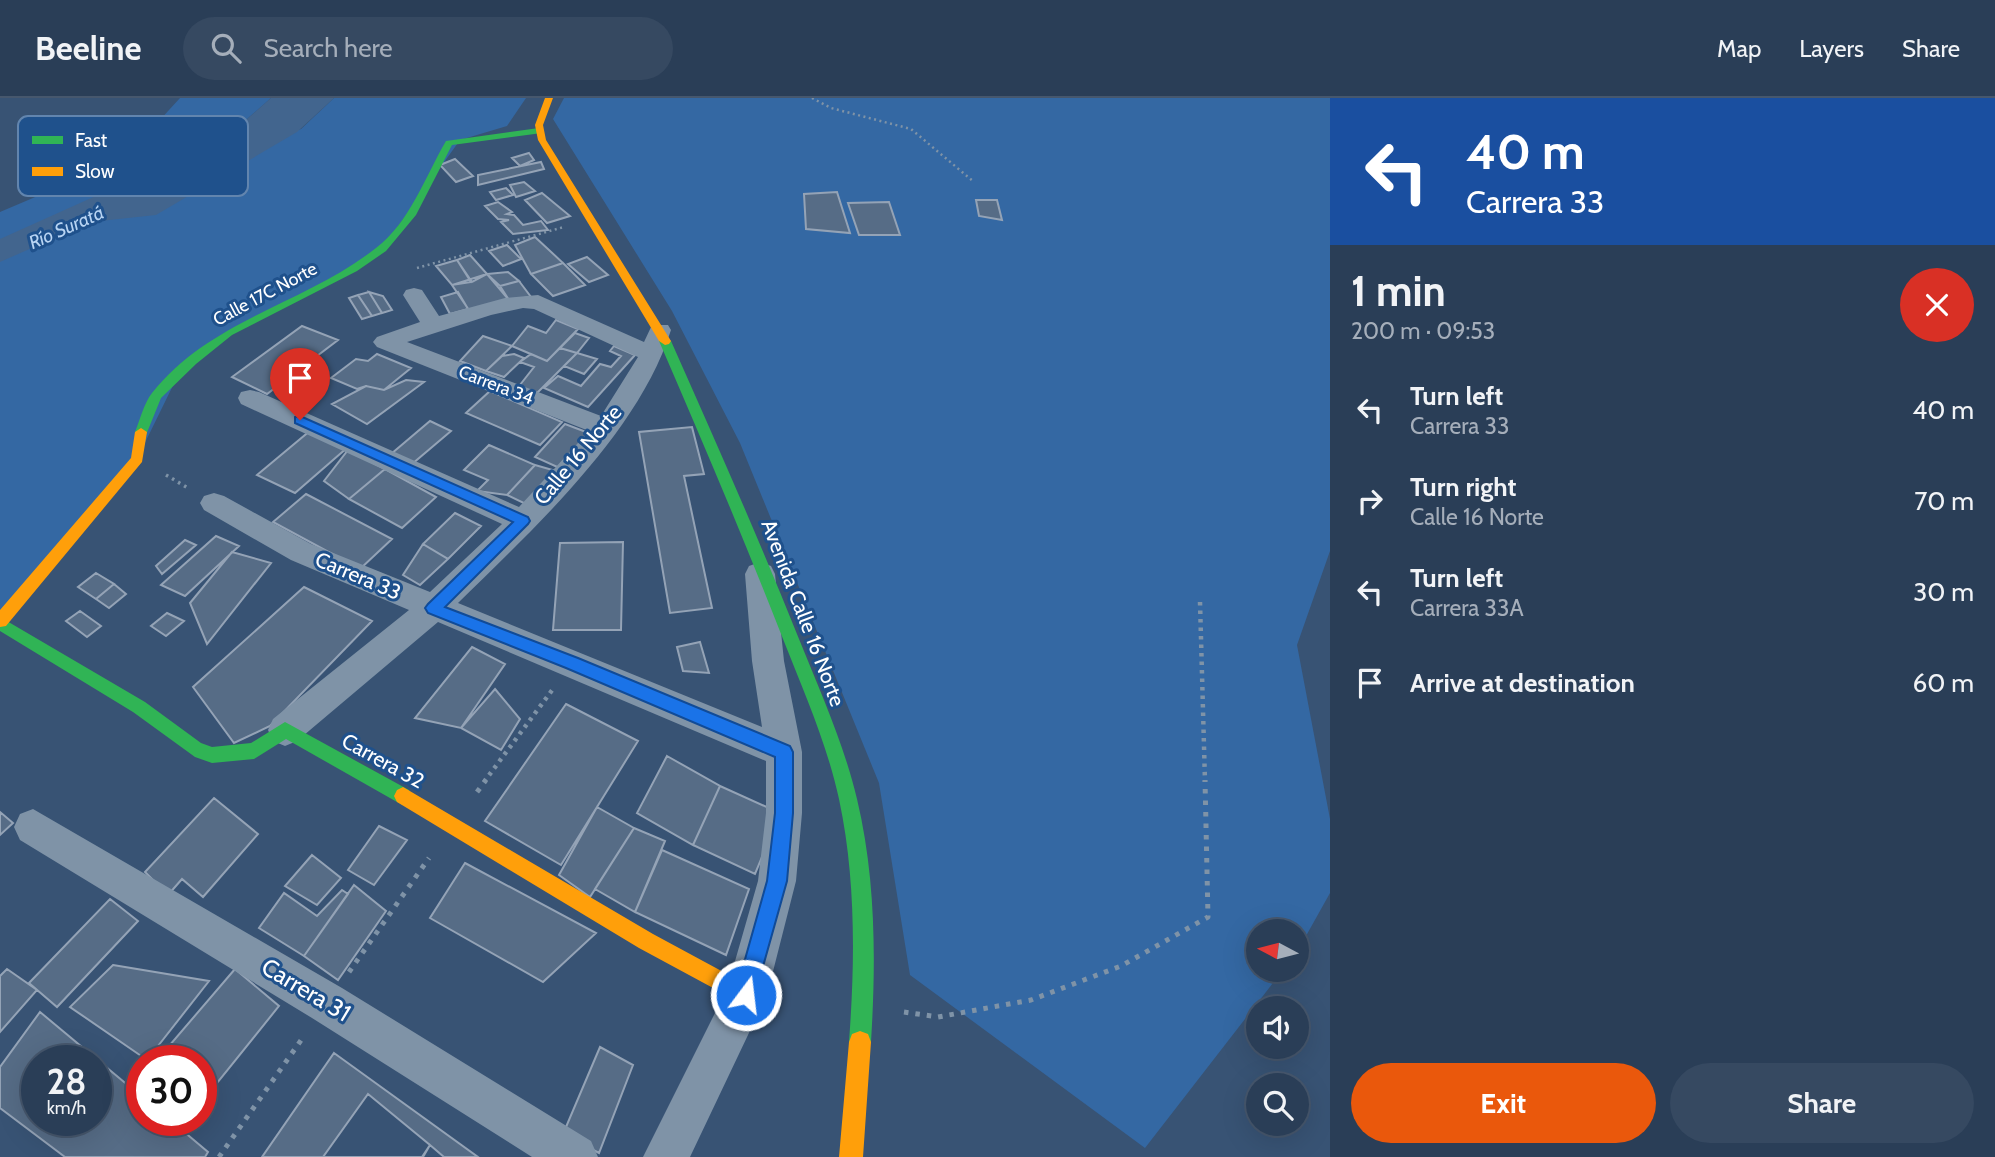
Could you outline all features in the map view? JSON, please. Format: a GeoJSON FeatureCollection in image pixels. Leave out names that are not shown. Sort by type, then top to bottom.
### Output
{"type":"FeatureCollection","features":[{"type":"Feature","properties":{"kind":"street"},"geometry":{"type":"LineString","coordinates":[[539,131],[540,120],[549,98]]}},
{"type":"Feature","properties":{"kind":"street","name":"Avenida Calle 16 Norte"},"geometry":{"type":"LineString","coordinates":[[539,131],[656,342],[757,551],[836,755],[852,818],[862,883],[863,1006],[850,1157]]}},
{"type":"Feature","properties":{"kind":"street","name":"Calle 17C Norte"},"geometry":{"type":"LineString","coordinates":[[138,459],[142,425],[156,397],[192,361],[228,334],[353,269],[382,249],[411,215],[449,143],[539,131]]}},
{"type":"Feature","properties":{"kind":"street"},"geometry":{"type":"LineString","coordinates":[[414,295],[434,326],[501,305],[528,300],[656,342]]}},
{"type":"Feature","properties":{"kind":"street","name":"Carrera 34"},"geometry":{"type":"LineString","coordinates":[[434,326],[385,342],[607,428]]}},
{"type":"Feature","properties":{"kind":"street","name":"Calle 16 Norte"},"geometry":{"type":"LineString","coordinates":[[285,730],[433,608],[523,521],[607,428],[656,342]]}},
{"type":"Feature","properties":{"kind":"street"},"geometry":{"type":"LineString","coordinates":[[250,398],[523,521]]}},
{"type":"Feature","properties":{"kind":"street"},"geometry":{"type":"LineString","coordinates":[[138,459],[0,622],[139,707],[195,749],[212,755],[254,751],[285,730]]}},
{"type":"Feature","properties":{"kind":"street","name":"Carrera 33"},"geometry":{"type":"LineString","coordinates":[[214,503],[301,552],[784,752]]}},
{"type":"Feature","properties":{"kind":"street"},"geometry":{"type":"LineString","coordinates":[[666,1157],[746,995],[777,881],[784,813],[784,752],[768,661],[757,551]]}},
{"type":"Feature","properties":{"kind":"street","name":"Carrera 32"},"geometry":{"type":"LineString","coordinates":[[285,730],[453,824],[646,941],[746,995]]}},
{"type":"Feature","properties":{"kind":"street","name":"Carrera 31"},"geometry":{"type":"LineString","coordinates":[[33,827],[327,1003],[575,1157]]}},
{"type":"Feature","properties":{"kind":"path"},"geometry":{"type":"LineString","coordinates":[[812,98],[831,108],[911,129],[974,182]]}},
{"type":"Feature","properties":{"kind":"path"},"geometry":{"type":"LineString","coordinates":[[412,269],[558,229]]}},
{"type":"Feature","properties":{"kind":"path"},"geometry":{"type":"LineString","coordinates":[[138,459],[214,503]]}},
{"type":"Feature","properties":{"kind":"path"},"geometry":{"type":"LineString","coordinates":[[863,1006],[938,1017],[1031,1000],[1121,966],[1208,917],[1200,602]]}},
{"type":"Feature","properties":{"kind":"path"},"geometry":{"type":"LineString","coordinates":[[219,1157],[453,824],[517,741],[572,663]]}},
{"type":"Feature","properties":{"kind":"shaded area"},"geometry":{"type":"Polygon","coordinates":[[[180,98],[271,98],[248,118],[248,116],[164,116],[180,98]]]}},
{"type":"Feature","properties":{"kind":"shaded area"},"geometry":{"type":"Polygon","coordinates":[[[334,98],[526,98],[507,126],[460,140],[381,250],[185,361],[137,459],[0,621],[0,212],[38,196],[248,196],[248,146],[301,129],[334,98]]]}},
{"type":"Feature","properties":{"kind":"shaded area"},"geometry":{"type":"Polygon","coordinates":[[[564,98],[1330,98],[1330,551],[1297,645],[1330,819],[1330,893],[1309,931],[1309,919],[1246,919],[1246,982],[1274,982],[1263,996],[1246,996],[1246,1018],[1145,1148],[910,975],[879,783],[740,443],[672,311],[553,119],[564,98]]]}},
{"type":"Feature","properties":{"kind":"water"},"geometry":{"type":"Polygon","coordinates":[[[271,98],[334,98],[297,132],[248,161],[248,118],[271,98]]]}},
{"type":"Feature","properties":{"kind":"water","name":"Río Suratá"},"geometry":{"type":"Polygon","coordinates":[[[96,196],[188,196],[156,215],[91,222],[0,262],[0,239],[96,196]]]}},
{"type":"Feature","properties":{"kind":"building"},"geometry":{"type":"Polygon","coordinates":[[[529,153],[534,160],[520,166],[512,158],[529,153]]]}},
{"type":"Feature","properties":{"kind":"building"},"geometry":{"type":"Polygon","coordinates":[[[455,159],[473,176],[456,182],[440,165],[455,159]]]}},
{"type":"Feature","properties":{"kind":"building"},"geometry":{"type":"Polygon","coordinates":[[[541,162],[544,169],[478,185],[478,175],[541,162]]]}},
{"type":"Feature","properties":{"kind":"building"},"geometry":{"type":"Polygon","coordinates":[[[524,182],[535,191],[516,197],[510,185],[524,182]]]}},
{"type":"Feature","properties":{"kind":"building"},"geometry":{"type":"Polygon","coordinates":[[[506,188],[513,195],[496,200],[490,192],[506,188]]]}},
{"type":"Feature","properties":{"kind":"building"},"geometry":{"type":"Polygon","coordinates":[[[837,192],[850,233],[806,229],[804,194],[837,192]]]}},
{"type":"Feature","properties":{"kind":"building"},"geometry":{"type":"Polygon","coordinates":[[[542,193],[570,216],[547,223],[525,200],[542,193]]]}},
{"type":"Feature","properties":{"kind":"building"},"geometry":{"type":"Polygon","coordinates":[[[976,200],[997,200],[1002,220],[979,216],[976,200]]]}},
{"type":"Feature","properties":{"kind":"building"},"geometry":{"type":"Polygon","coordinates":[[[498,202],[512,212],[507,214],[514,215],[523,225],[541,221],[548,230],[513,234],[501,222],[509,220],[498,219],[485,206],[498,202]]]}},
{"type":"Feature","properties":{"kind":"building"},"geometry":{"type":"Polygon","coordinates":[[[889,202],[900,235],[859,235],[848,203],[889,202]]]}},
{"type":"Feature","properties":{"kind":"building"},"geometry":{"type":"Polygon","coordinates":[[[535,237],[563,263],[531,274],[515,245],[535,237]]]}},
{"type":"Feature","properties":{"kind":"building"},"geometry":{"type":"Polygon","coordinates":[[[507,245],[521,259],[503,266],[489,251],[507,245]]]}},
{"type":"Feature","properties":{"kind":"building"},"geometry":{"type":"Polygon","coordinates":[[[470,255],[487,274],[472,282],[457,260],[470,255]]]}},
{"type":"Feature","properties":{"kind":"building"},"geometry":{"type":"Polygon","coordinates":[[[587,257],[608,275],[589,282],[568,264],[587,257]]]}},
{"type":"Feature","properties":{"kind":"building"},"geometry":{"type":"Polygon","coordinates":[[[457,260],[471,282],[452,285],[436,266],[457,260]]]}},
{"type":"Feature","properties":{"kind":"building"},"geometry":{"type":"Polygon","coordinates":[[[563,263],[585,285],[553,296],[531,274],[563,263]]]}},
{"type":"Feature","properties":{"kind":"building"},"geometry":{"type":"Polygon","coordinates":[[[508,272],[519,281],[500,286],[487,274],[508,272]]]}},
{"type":"Feature","properties":{"kind":"building"},"geometry":{"type":"Polygon","coordinates":[[[487,274],[509,300],[471,313],[452,285],[487,274]]]}},
{"type":"Feature","properties":{"kind":"building"},"geometry":{"type":"Polygon","coordinates":[[[519,281],[531,297],[509,300],[500,286],[519,281]]]}},
{"type":"Feature","properties":{"kind":"building"},"geometry":{"type":"Polygon","coordinates":[[[369,292],[382,313],[372,316],[358,295],[369,292]]]}},
{"type":"Feature","properties":{"kind":"building"},"geometry":{"type":"Polygon","coordinates":[[[369,292],[383,296],[392,310],[382,313],[369,292]]]}},
{"type":"Feature","properties":{"kind":"building"},"geometry":{"type":"Polygon","coordinates":[[[458,292],[468,309],[450,314],[441,297],[458,292]]]}},
{"type":"Feature","properties":{"kind":"building"},"geometry":{"type":"Polygon","coordinates":[[[358,295],[372,316],[362,319],[349,298],[358,295]]]}},
{"type":"Feature","properties":{"kind":"building"},"geometry":{"type":"Polygon","coordinates":[[[556,320],[578,329],[547,361],[512,346],[528,326],[546,333],[556,320]]]}},
{"type":"Feature","properties":{"kind":"building"},"geometry":{"type":"Polygon","coordinates":[[[302,326],[338,340],[267,394],[232,377],[302,326]]]}},
{"type":"Feature","properties":{"kind":"building"},"geometry":{"type":"Polygon","coordinates":[[[575,333],[589,338],[577,353],[560,348],[575,333]]]}},
{"type":"Feature","properties":{"kind":"building"},"geometry":{"type":"Polygon","coordinates":[[[483,336],[512,346],[486,371],[460,361],[483,336]]]}},
{"type":"Feature","properties":{"kind":"building"},"geometry":{"type":"Polygon","coordinates":[[[614,346],[635,355],[588,407],[544,388],[558,376],[581,386],[600,364],[611,367],[621,356],[610,351],[614,346]]]}},
{"type":"Feature","properties":{"kind":"building"},"geometry":{"type":"Polygon","coordinates":[[[560,348],[577,353],[533,397],[516,390],[534,367],[520,362],[531,354],[547,361],[560,348]]]}},
{"type":"Feature","properties":{"kind":"building"},"geometry":{"type":"Polygon","coordinates":[[[577,353],[597,359],[584,374],[564,366],[577,353]]]}},
{"type":"Feature","properties":{"kind":"building"},"geometry":{"type":"Polygon","coordinates":[[[377,354],[411,368],[384,390],[366,386],[357,389],[331,378],[356,359],[368,361],[377,354]]]}},
{"type":"Feature","properties":{"kind":"building"},"geometry":{"type":"Polygon","coordinates":[[[514,354],[524,358],[504,377],[486,371],[502,356],[514,354]]]}},
{"type":"Feature","properties":{"kind":"building"},"geometry":{"type":"Polygon","coordinates":[[[406,380],[424,382],[367,424],[332,404],[366,386],[384,390],[406,380]]]}},
{"type":"Feature","properties":{"kind":"building"},"geometry":{"type":"Polygon","coordinates":[[[490,391],[562,422],[540,445],[466,413],[490,391]]]}},
{"type":"Feature","properties":{"kind":"building"},"geometry":{"type":"Polygon","coordinates":[[[430,421],[451,431],[412,464],[391,454],[430,421]]]}},
{"type":"Feature","properties":{"kind":"building"},"geometry":{"type":"Polygon","coordinates":[[[565,424],[594,435],[564,470],[535,457],[565,424]]]}},
{"type":"Feature","properties":{"kind":"building"},"geometry":{"type":"Polygon","coordinates":[[[692,427],[704,474],[684,476],[712,608],[670,613],[639,432],[692,427]]]}},
{"type":"Feature","properties":{"kind":"building"},"geometry":{"type":"Polygon","coordinates":[[[311,430],[348,447],[295,493],[257,475],[311,430]]]}},
{"type":"Feature","properties":{"kind":"building"},"geometry":{"type":"Polygon","coordinates":[[[489,445],[535,465],[507,495],[477,491],[488,480],[464,470],[489,445]]]}},
{"type":"Feature","properties":{"kind":"building"},"geometry":{"type":"Polygon","coordinates":[[[348,450],[385,469],[349,499],[324,481],[348,450]]]}},
{"type":"Feature","properties":{"kind":"building"},"geometry":{"type":"Polygon","coordinates":[[[535,465],[563,473],[532,507],[507,495],[535,465]]]}},
{"type":"Feature","properties":{"kind":"building"},"geometry":{"type":"Polygon","coordinates":[[[385,469],[436,497],[402,528],[349,499],[385,469]]]}},
{"type":"Feature","properties":{"kind":"building"},"geometry":{"type":"Polygon","coordinates":[[[306,494],[392,539],[360,569],[273,522],[306,494]]]}},
{"type":"Feature","properties":{"kind":"building"},"geometry":{"type":"Polygon","coordinates":[[[455,513],[481,526],[448,559],[423,544],[455,513]]]}},
{"type":"Feature","properties":{"kind":"building"},"geometry":{"type":"Polygon","coordinates":[[[216,536],[239,546],[185,596],[161,585],[216,536]]]}},
{"type":"Feature","properties":{"kind":"building"},"geometry":{"type":"Polygon","coordinates":[[[185,540],[196,545],[162,574],[156,566],[185,540]]]}},
{"type":"Feature","properties":{"kind":"building"},"geometry":{"type":"Polygon","coordinates":[[[623,542],[621,630],[553,630],[560,543],[623,542]]]}},
{"type":"Feature","properties":{"kind":"building"},"geometry":{"type":"Polygon","coordinates":[[[423,544],[448,559],[420,585],[403,575],[423,544]]]}},
{"type":"Feature","properties":{"kind":"building"},"geometry":{"type":"Polygon","coordinates":[[[232,552],[271,563],[207,644],[190,603],[232,552]]]}},
{"type":"Feature","properties":{"kind":"building"},"geometry":{"type":"Polygon","coordinates":[[[96,573],[114,584],[96,599],[78,587],[96,573]]]}},
{"type":"Feature","properties":{"kind":"building"},"geometry":{"type":"Polygon","coordinates":[[[114,584],[126,594],[109,608],[96,599],[114,584]]]}},
{"type":"Feature","properties":{"kind":"building"},"geometry":{"type":"Polygon","coordinates":[[[304,587],[372,621],[270,726],[234,743],[193,687],[304,587]]]}},
{"type":"Feature","properties":{"kind":"building"},"geometry":{"type":"Polygon","coordinates":[[[80,611],[101,626],[87,637],[66,621],[80,611]]]}},
{"type":"Feature","properties":{"kind":"building"},"geometry":{"type":"Polygon","coordinates":[[[167,613],[184,621],[166,636],[151,626],[167,613]]]}},
{"type":"Feature","properties":{"kind":"building"},"geometry":{"type":"Polygon","coordinates":[[[700,642],[709,673],[683,671],[677,647],[700,642]]]}},
{"type":"Feature","properties":{"kind":"building"},"geometry":{"type":"Polygon","coordinates":[[[472,647],[505,664],[461,728],[415,718],[472,647]]]}},
{"type":"Feature","properties":{"kind":"building"},"geometry":{"type":"Polygon","coordinates":[[[495,689],[520,719],[501,750],[461,728],[495,689]]]}},
{"type":"Feature","properties":{"kind":"building"},"geometry":{"type":"Polygon","coordinates":[[[566,704],[638,741],[561,865],[485,821],[566,704]]]}},
{"type":"Feature","properties":{"kind":"building"},"geometry":{"type":"Polygon","coordinates":[[[667,756],[720,786],[693,845],[637,813],[667,756]]]}},
{"type":"Feature","properties":{"kind":"building"},"geometry":{"type":"Polygon","coordinates":[[[720,786],[780,813],[755,874],[693,845],[720,786]]]}},
{"type":"Feature","properties":{"kind":"building"},"geometry":{"type":"Polygon","coordinates":[[[214,798],[258,834],[203,897],[182,879],[168,895],[145,872],[214,798]]]}},
{"type":"Feature","properties":{"kind":"building"},"geometry":{"type":"Polygon","coordinates":[[[597,807],[634,828],[590,897],[559,875],[597,807]]]}},
{"type":"Feature","properties":{"kind":"building"},"geometry":{"type":"Polygon","coordinates":[[[0,812],[13,823],[0,835],[0,812]]]}},
{"type":"Feature","properties":{"kind":"building"},"geometry":{"type":"Polygon","coordinates":[[[379,826],[407,840],[374,885],[348,870],[379,826]]]}},
{"type":"Feature","properties":{"kind":"building"},"geometry":{"type":"Polygon","coordinates":[[[634,828],[665,841],[635,912],[595,889],[634,828]]]}},
{"type":"Feature","properties":{"kind":"building"},"geometry":{"type":"Polygon","coordinates":[[[662,850],[749,889],[726,955],[635,912],[662,850]]]}},
{"type":"Feature","properties":{"kind":"building"},"geometry":{"type":"Polygon","coordinates":[[[312,855],[341,878],[317,905],[285,886],[312,855]]]}},
{"type":"Feature","properties":{"kind":"building"},"geometry":{"type":"Polygon","coordinates":[[[465,863],[596,933],[543,982],[430,918],[465,863]]]}},
{"type":"Feature","properties":{"kind":"building"},"geometry":{"type":"Polygon","coordinates":[[[354,885],[386,911],[338,980],[304,956],[354,885]]]}},
{"type":"Feature","properties":{"kind":"building"},"geometry":{"type":"Polygon","coordinates":[[[342,890],[348,894],[304,956],[259,928],[284,893],[317,916],[342,890]]]}},
{"type":"Feature","properties":{"kind":"building"},"geometry":{"type":"Polygon","coordinates":[[[110,899],[138,921],[57,1007],[29,983],[110,899]]]}},
{"type":"Feature","properties":{"kind":"building"},"geometry":{"type":"Polygon","coordinates":[[[113,965],[209,981],[159,1045],[126,1046],[70,1007],[113,965]]]}},
{"type":"Feature","properties":{"kind":"building"},"geometry":{"type":"Polygon","coordinates":[[[7,969],[37,990],[0,1032],[0,976],[7,969]]]}},
{"type":"Feature","properties":{"kind":"building"},"geometry":{"type":"Polygon","coordinates":[[[235,969],[279,1006],[217,1083],[217,1045],[170,1045],[235,969]]]}},
{"type":"Feature","properties":{"kind":"building"},"geometry":{"type":"Polygon","coordinates":[[[40,1012],[80,1045],[21,1045],[21,1124],[0,1108],[0,1067],[40,1012]]]}},
{"type":"Feature","properties":{"kind":"building"},"geometry":{"type":"Polygon","coordinates":[[[600,1047],[633,1065],[599,1153],[563,1134],[600,1047]]]}},
{"type":"Feature","properties":{"kind":"building"},"geometry":{"type":"Polygon","coordinates":[[[334,1053],[478,1157],[444,1157],[430,1145],[422,1157],[262,1157],[334,1053]]]}},
{"type":"Feature","properties":{"kind":"building"},"geometry":{"type":"Polygon","coordinates":[[[112,1072],[126,1084],[126,1136],[189,1136],[208,1152],[205,1157],[65,1157],[37,1136],[112,1136],[112,1072]]]}},
{"type":"Feature","properties":{"kind":"building"},"geometry":{"type":"Polygon","coordinates":[[[368,1094],[430,1145],[423,1157],[323,1157],[368,1094]]]}},
{"type":"Feature","properties":{"kind":"traffic: fast"},"geometry":{"type":"LineString","coordinates":[[141,432],[156,396],[192,361],[228,333],[353,269],[382,249],[411,215],[449,143],[539,131]]}},
{"type":"Feature","properties":{"kind":"traffic: fast"},"geometry":{"type":"LineString","coordinates":[[665,341],[766,575],[821,715],[848,798],[857,848],[862,903],[864,958],[860,1042]]}},
{"type":"Feature","properties":{"kind":"traffic: fast"},"geometry":{"type":"LineString","coordinates":[[0,623],[139,707],[195,749],[212,755],[254,751],[285,730],[403,796]]}},
{"type":"Feature","properties":{"kind":"traffic: slow"},"geometry":{"type":"LineString","coordinates":[[549,98],[539,125],[542,140],[665,341]]}},
{"type":"Feature","properties":{"kind":"traffic: slow"},"geometry":{"type":"LineString","coordinates":[[0,621],[137,459],[141,432]]}},
{"type":"Feature","properties":{"kind":"traffic: slow"},"geometry":{"type":"LineString","coordinates":[[403,796],[646,941],[746,995]]}},
{"type":"Feature","properties":{"kind":"traffic: slow"},"geometry":{"type":"LineString","coordinates":[[851,1157],[860,1042]]}},
{"type":"Feature","properties":{"kind":"route"},"geometry":{"type":"LineString","coordinates":[[300,420],[523,521],[433,608],[784,752],[784,813],[777,881],[746,995]]}}]}
